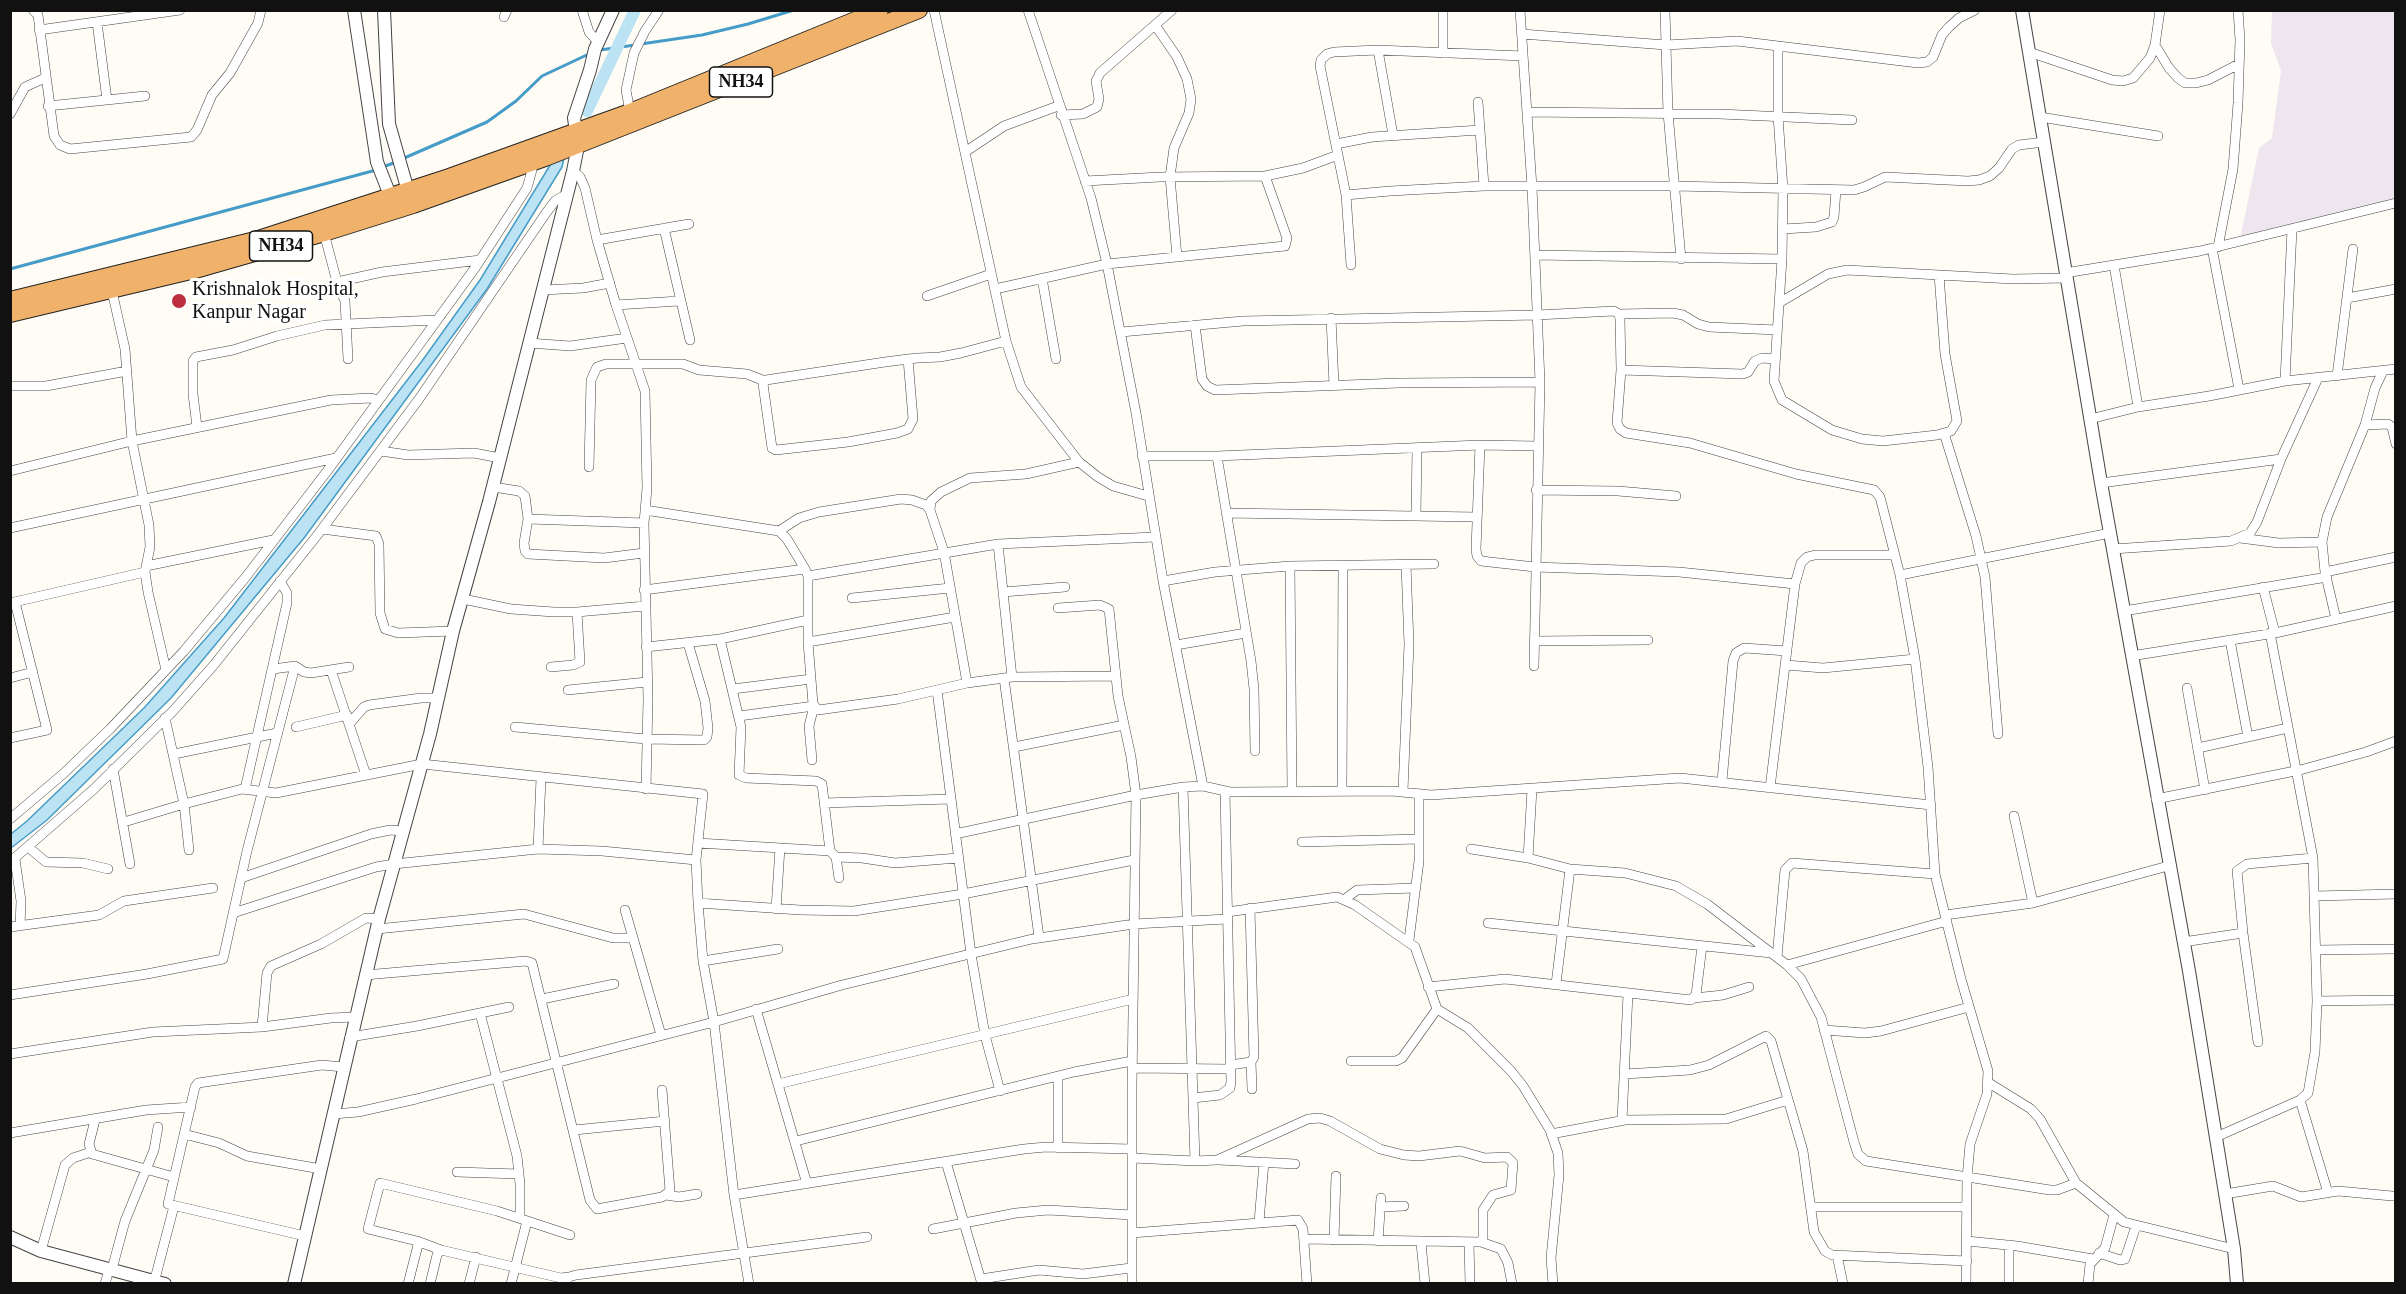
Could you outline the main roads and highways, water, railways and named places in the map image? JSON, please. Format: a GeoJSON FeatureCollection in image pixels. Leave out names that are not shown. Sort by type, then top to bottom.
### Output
{"type":"FeatureCollection","features":[{"type":"Feature","properties":{"kind":"highway","name":"NH34"},"geometry":{"type":"LineString","coordinates":[[10,300],[255,240],[393,203],[539,156],[630,112],[880,10]]}},
{"type":"Feature","properties":{"kind":"highway","name":"NH34"},"geometry":{"type":"LineString","coordinates":[[568,142],[920,10]]}},
{"type":"Feature","properties":{"kind":"highway","name":"NH34"},"geometry":{"type":"LineString","coordinates":[[10,315],[112,291],[324,233],[393,203]]}},
{"type":"Feature","properties":{"kind":"water"},"geometry":{"type":"Polygon","coordinates":[[[564,158],[562,167],[487,289],[304,538],[171,698],[47,820],[11,848],[11,834],[144,708],[224,618],[422,361],[480,280],[552,162],[564,158]]]}},
{"type":"Feature","properties":{"kind":"waterway"},"geometry":{"type":"LineString","coordinates":[[587,111],[635,10]]}},
{"type":"Feature","properties":{"kind":"waterway"},"geometry":{"type":"LineString","coordinates":[[641,44],[702,35],[794,10]]}},
{"type":"Feature","properties":{"kind":"waterway"},"geometry":{"type":"LineString","coordinates":[[600,50],[635,45]]}},
{"type":"Feature","properties":{"kind":"waterway"},"geometry":{"type":"LineString","coordinates":[[402,159],[487,122],[516,101],[542,76],[591,53]]}},
{"type":"Feature","properties":{"kind":"waterway"},"geometry":{"type":"LineString","coordinates":[[383,167],[396,162]]}},
{"type":"Feature","properties":{"kind":"waterway"},"geometry":{"type":"LineString","coordinates":[[10,269],[376,170]]}},
{"type":"Feature","properties":{"kind":"place","name":"Krishnalok Hospital, Kanpur Nagar"},"geometry":{"type":"Point","coordinates":[179,301]}}]}
